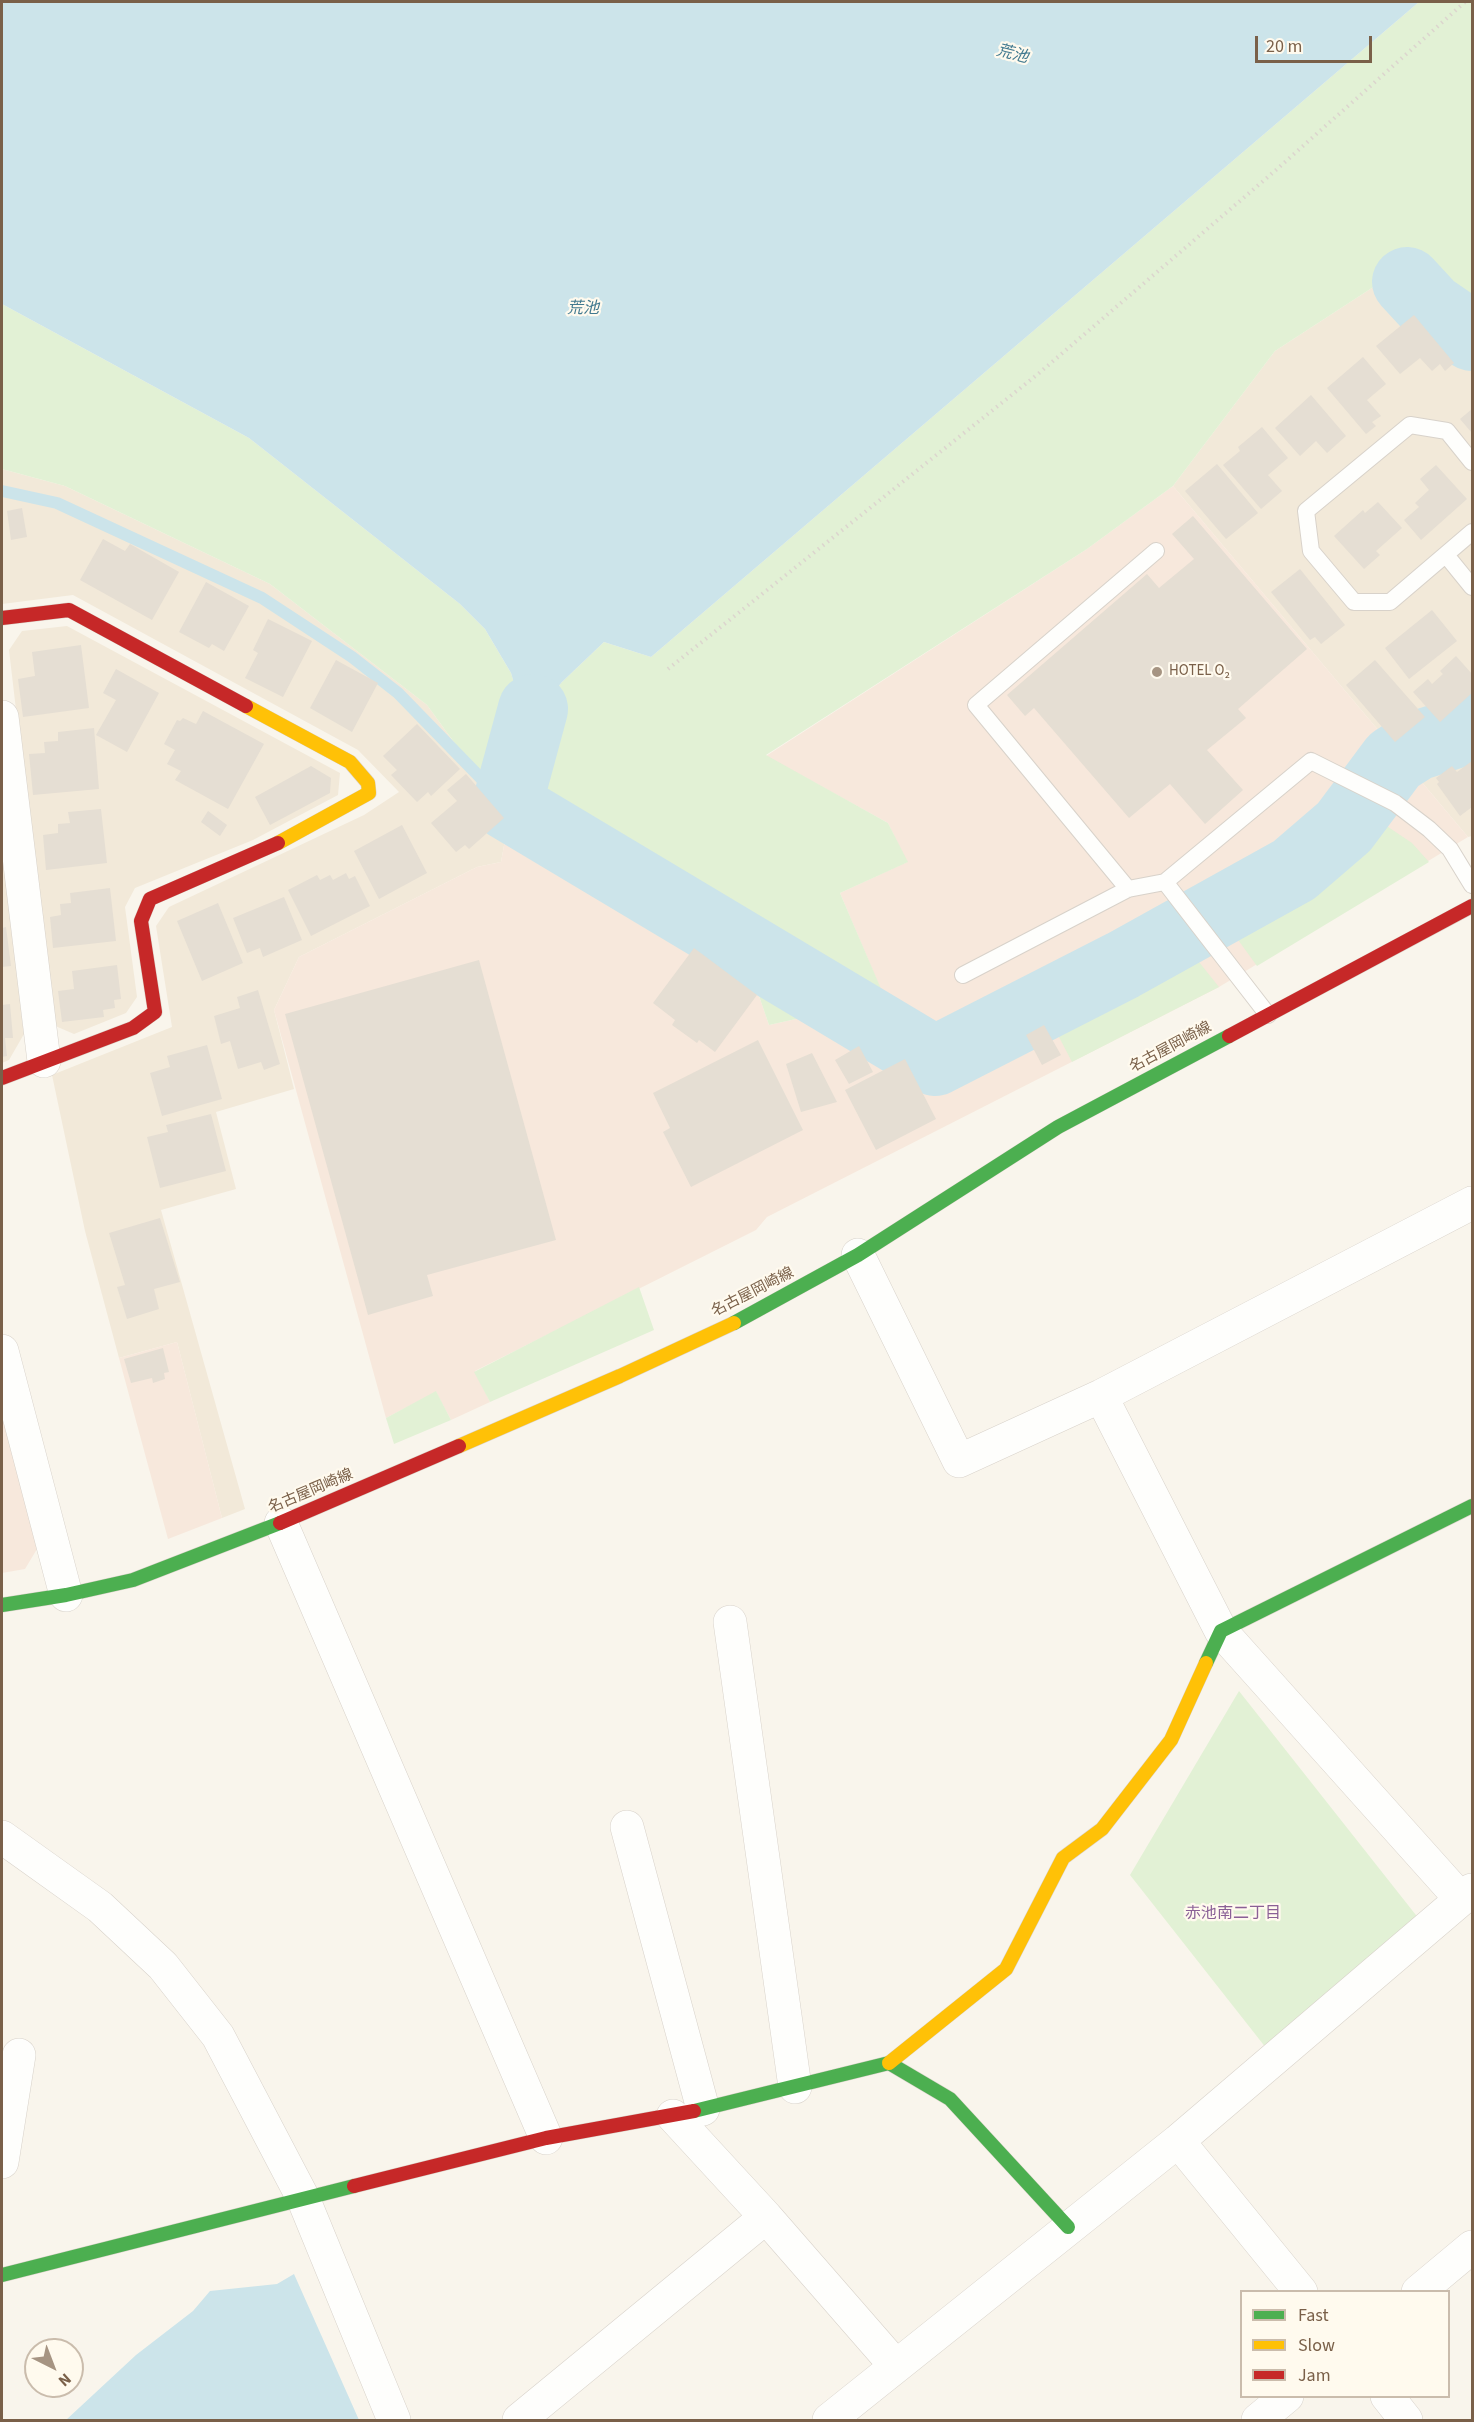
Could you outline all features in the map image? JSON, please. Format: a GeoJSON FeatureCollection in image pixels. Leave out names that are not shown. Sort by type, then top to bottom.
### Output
{"type":"FeatureCollection","features":[{"type":"Feature","properties":{"kind":"street"},"geometry":{"type":"LineString","coordinates":[[2,618],[69,610],[350,762],[368,783],[369,793],[264,851],[150,899],[141,921],[155,1012],[133,1028],[2,1078]]}},
{"type":"Feature","properties":{"kind":"street"},"geometry":{"type":"LineString","coordinates":[[2,733],[44,1061]]}},
{"type":"Feature","properties":{"kind":"street","name":"名古屋岡崎線"},"geometry":{"type":"LineString","coordinates":[[2,1605],[66,1595],[133,1580],[281,1523],[630,1371],[763,1309],[858,1255],[1058,1127],[1473,906]]}},
{"type":"Feature","properties":{"kind":"street"},"geometry":{"type":"LineString","coordinates":[[858,1255],[959,1461],[1101,1396],[1473,1203]]}},
{"type":"Feature","properties":{"kind":"street"},"geometry":{"type":"LineString","coordinates":[[2,1352],[66,1595]]}},
{"type":"Feature","properties":{"kind":"street"},"geometry":{"type":"LineString","coordinates":[[829,2421],[895,2365],[1178,2140],[1467,1894],[1221,1632],[1101,1396]]}},
{"type":"Feature","properties":{"kind":"street"},"geometry":{"type":"LineString","coordinates":[[2,2275],[546,2138],[688,2112],[889,2063],[1006,1969],[1064,1858],[1102,1829],[1171,1740],[1221,1632],[1473,1506]]}},
{"type":"Feature","properties":{"kind":"street"},"geometry":{"type":"LineString","coordinates":[[281,1523],[546,2138]]}},
{"type":"Feature","properties":{"kind":"street"},"geometry":{"type":"LineString","coordinates":[[730,1622],[795,2086]]}},
{"type":"Feature","properties":{"kind":"street"},"geometry":{"type":"LineString","coordinates":[[627,1827],[688,2112],[766,2217],[895,2365]]}},
{"type":"Feature","properties":{"kind":"street"},"geometry":{"type":"LineString","coordinates":[[2,1837],[100,1907],[164,1966],[218,2036],[303,2198],[394,2421]]}},
{"type":"Feature","properties":{"kind":"street"},"geometry":{"type":"LineString","coordinates":[[2,2162],[19,2055]]}},
{"type":"Feature","properties":{"kind":"street"},"geometry":{"type":"LineString","coordinates":[[889,2063],[950,2099],[1068,2227]]}},
{"type":"Feature","properties":{"kind":"street"},"geometry":{"type":"LineString","coordinates":[[1178,2140],[1299,2290]]}},
{"type":"Feature","properties":{"kind":"street"},"geometry":{"type":"LineString","coordinates":[[519,2421],[766,2217]]}},
{"type":"Feature","properties":{"kind":"street"},"geometry":{"type":"LineString","coordinates":[[1420,2290],[1473,2247]]}},
{"type":"Feature","properties":{"kind":"street"},"geometry":{"type":"LineString","coordinates":[[1258,2421],[1286,2398]]}},
{"type":"Feature","properties":{"kind":"street"},"geometry":{"type":"LineString","coordinates":[[1388,2398],[1406,2421]]}},
{"type":"Feature","properties":{"kind":"lane"},"geometry":{"type":"LineString","coordinates":[[1473,462],[1447,431],[1410,424],[1306,511],[1311,551],[1354,602],[1390,602],[1473,532]]}},
{"type":"Feature","properties":{"kind":"lane"},"geometry":{"type":"LineString","coordinates":[[1128,889],[976,705],[1156,551]]}},
{"type":"Feature","properties":{"kind":"lane"},"geometry":{"type":"LineString","coordinates":[[1446,555],[1473,587]]}},
{"type":"Feature","properties":{"kind":"lane"},"geometry":{"type":"LineString","coordinates":[[963,975],[1128,889],[1165,882],[1311,761],[1395,803],[1429,829],[1450,849],[1473,885]]}},
{"type":"Feature","properties":{"kind":"lane"},"geometry":{"type":"LineString","coordinates":[[1165,882],[1268,1015]]}},
{"type":"Feature","properties":{"kind":"path"},"geometry":{"type":"LineString","coordinates":[[668,669],[1038,374],[1276,170],[1465,2]]}},
{"type":"Feature","properties":{"kind":"shaded area"},"geometry":{"type":"Polygon","coordinates":[[[1378,284],[1416,298],[1472,344],[1472,836],[1468,837],[1173,486],[1275,351],[1378,284]]]}},
{"type":"Feature","properties":{"kind":"shaded area"},"geometry":{"type":"Polygon","coordinates":[[[2,469],[65,486],[270,584],[427,705],[509,818],[501,862],[477,867],[299,957],[274,1010],[294,1089],[216,1112],[236,1189],[161,1210],[245,1509],[222,1518],[177,1342],[119,1358],[85,1231],[52,1075],[172,1027],[156,926],[169,907],[364,815],[399,792],[358,750],[73,595],[2,604],[2,469]]]}},
{"type":"Feature","properties":{"kind":"shaded area"},"geometry":{"type":"Polygon","coordinates":[[[1173,486],[1468,837],[1219,987],[767,1217],[756,1230],[475,1371],[490,1402],[451,1420],[436,1392],[386,1418],[274,1010],[299,957],[477,867],[501,862],[509,818],[747,961],[769,1025],[832,1011],[908,1054],[840,893],[907,862],[888,823],[766,756],[1087,549],[1173,486]]]}},
{"type":"Feature","properties":{"kind":"shaded area"},"geometry":{"type":"Polygon","coordinates":[[[67,626],[340,773],[338,795],[253,840],[135,888],[125,907],[137,997],[126,1013],[74,1034],[53,1025],[9,650],[22,631],[67,626]]]}},
{"type":"Feature","properties":{"kind":"shaded area"},"geometry":{"type":"Polygon","coordinates":[[[2,844],[24,1034],[9,1060],[2,1063],[2,844]]]}},
{"type":"Feature","properties":{"kind":"shaded area"},"geometry":{"type":"Polygon","coordinates":[[[177,1342],[222,1518],[168,1539],[119,1358],[177,1342]]]}},
{"type":"Feature","properties":{"kind":"shaded area"},"geometry":{"type":"Polygon","coordinates":[[[2,1413],[37,1549],[25,1569],[2,1573],[2,1413]]]}},
{"type":"Feature","properties":{"kind":"green space"},"geometry":{"type":"Polygon","coordinates":[[[1419,2],[1472,2],[1472,329],[1436,304],[1378,284],[1275,351],[1173,486],[1087,549],[766,755],[888,823],[908,862],[840,893],[909,1054],[832,1011],[769,1025],[747,961],[509,818],[427,705],[270,584],[65,486],[2,469],[2,304],[249,438],[460,604],[485,629],[511,673],[522,710],[540,709],[562,682],[604,642],[651,657],[1419,2]]]}},
{"type":"Feature","properties":{"kind":"green space"},"geometry":{"type":"Polygon","coordinates":[[[1342,796],[1412,843],[1429,862],[1257,966],[1207,897],[1261,866],[1342,796]]]}},
{"type":"Feature","properties":{"kind":"green space"},"geometry":{"type":"Polygon","coordinates":[[[1167,922],[1219,987],[1072,1062],[1035,991],[1035,986],[1167,922]]]}},
{"type":"Feature","properties":{"kind":"green space"},"geometry":{"type":"Polygon","coordinates":[[[639,1287],[654,1330],[490,1402],[474,1372],[639,1287]]]}},
{"type":"Feature","properties":{"kind":"green space"},"geometry":{"type":"Polygon","coordinates":[[[436,1391],[451,1420],[394,1444],[386,1418],[436,1391]]]}},
{"type":"Feature","properties":{"kind":"green space"},"geometry":{"type":"Polygon","coordinates":[[[1239,1691],[1423,1924],[1270,2053],[1130,1875],[1239,1691]]]}},
{"type":"Feature","properties":{"kind":"water","name":"荒池"},"geometry":{"type":"Polygon","coordinates":[[[2,2],[1419,2],[651,657],[604,642],[562,682],[540,709],[522,710],[511,673],[485,629],[460,604],[249,438],[2,304],[2,2]]]}},
{"type":"Feature","properties":{"kind":"water"},"geometry":{"type":"Polygon","coordinates":[[[294,2274],[359,2420],[66,2420],[136,2355],[193,2311],[210,2291],[277,2284],[294,2274]]]}},
{"type":"Feature","properties":{"kind":"building"},"geometry":{"type":"Polygon","coordinates":[[[1414,315],[1454,363],[1445,371],[1440,364],[1432,371],[1420,358],[1400,374],[1376,346],[1414,315]]]}},
{"type":"Feature","properties":{"kind":"building"},"geometry":{"type":"Polygon","coordinates":[[[1363,357],[1386,384],[1367,400],[1381,416],[1372,422],[1376,426],[1366,434],[1327,388],[1363,357]]]}},
{"type":"Feature","properties":{"kind":"building"},"geometry":{"type":"Polygon","coordinates":[[[1311,395],[1346,436],[1327,453],[1316,441],[1300,456],[1275,428],[1311,395]]]}},
{"type":"Feature","properties":{"kind":"building"},"geometry":{"type":"Polygon","coordinates":[[[1472,409],[1472,433],[1460,419],[1472,409]]]}},
{"type":"Feature","properties":{"kind":"building"},"geometry":{"type":"Polygon","coordinates":[[[1262,427],[1288,458],[1268,475],[1282,491],[1261,509],[1223,465],[1240,451],[1238,447],[1262,427]]]}},
{"type":"Feature","properties":{"kind":"building"},"geometry":{"type":"Polygon","coordinates":[[[1217,464],[1258,513],[1226,539],[1185,491],[1217,464]]]}},
{"type":"Feature","properties":{"kind":"building"},"geometry":{"type":"Polygon","coordinates":[[[1436,465],[1467,499],[1421,540],[1404,520],[1419,507],[1415,503],[1429,490],[1420,479],[1436,465]]]}},
{"type":"Feature","properties":{"kind":"building"},"geometry":{"type":"Polygon","coordinates":[[[1378,502],[1402,528],[1376,551],[1380,555],[1364,569],[1334,536],[1363,510],[1365,513],[1378,502]]]}},
{"type":"Feature","properties":{"kind":"building"},"geometry":{"type":"Polygon","coordinates":[[[22,508],[27,537],[11,540],[7,511],[22,508]]]}},
{"type":"Feature","properties":{"kind":"building","name":"HOTEL O₂"},"geometry":{"type":"Polygon","coordinates":[[[1193,516],[1307,649],[1238,709],[1246,718],[1207,750],[1243,790],[1205,824],[1170,784],[1129,818],[1034,708],[1025,716],[1007,695],[1147,574],[1159,588],[1194,559],[1172,534],[1193,516]]]}},
{"type":"Feature","properties":{"kind":"building"},"geometry":{"type":"Polygon","coordinates":[[[103,539],[125,551],[130,544],[179,572],[152,620],[80,580],[103,539]]]}},
{"type":"Feature","properties":{"kind":"building"},"geometry":{"type":"Polygon","coordinates":[[[1300,569],[1345,625],[1321,644],[1315,637],[1310,640],[1271,592],[1300,569]]]}},
{"type":"Feature","properties":{"kind":"building"},"geometry":{"type":"Polygon","coordinates":[[[206,582],[249,606],[224,651],[212,644],[209,648],[179,632],[206,582]]]}},
{"type":"Feature","properties":{"kind":"building"},"geometry":{"type":"Polygon","coordinates":[[[1432,610],[1457,641],[1409,679],[1385,648],[1432,610]]]}},
{"type":"Feature","properties":{"kind":"building"},"geometry":{"type":"Polygon","coordinates":[[[268,619],[312,641],[283,697],[245,678],[258,653],[253,650],[268,619]]]}},
{"type":"Feature","properties":{"kind":"building"},"geometry":{"type":"Polygon","coordinates":[[[81,645],[89,708],[23,717],[18,679],[35,676],[32,652],[81,645]]]}},
{"type":"Feature","properties":{"kind":"building"},"geometry":{"type":"Polygon","coordinates":[[[1456,656],[1472,674],[1472,693],[1440,722],[1413,692],[1428,679],[1432,684],[1443,674],[1440,671],[1456,656]]]}},
{"type":"Feature","properties":{"kind":"building"},"geometry":{"type":"Polygon","coordinates":[[[336,660],[378,683],[352,732],[310,708],[336,660]]]}},
{"type":"Feature","properties":{"kind":"building"},"geometry":{"type":"Polygon","coordinates":[[[1375,660],[1425,717],[1395,742],[1346,685],[1375,660]]]}},
{"type":"Feature","properties":{"kind":"building"},"geometry":{"type":"Polygon","coordinates":[[[116,669],[159,693],[127,752],[96,735],[116,700],[103,693],[116,669]]]}},
{"type":"Feature","properties":{"kind":"building"},"geometry":{"type":"Polygon","coordinates":[[[203,711],[264,744],[228,809],[175,780],[181,771],[167,764],[175,750],[164,744],[177,720],[180,721],[183,718],[196,724],[203,711]]]}},
{"type":"Feature","properties":{"kind":"building"},"geometry":{"type":"Polygon","coordinates":[[[417,724],[460,769],[431,796],[428,792],[417,802],[391,775],[397,770],[383,756],[417,724]]]}},
{"type":"Feature","properties":{"kind":"building"},"geometry":{"type":"Polygon","coordinates":[[[94,728],[99,789],[33,795],[29,754],[45,753],[44,742],[58,741],[58,732],[94,728]]]}},
{"type":"Feature","properties":{"kind":"building"},"geometry":{"type":"Polygon","coordinates":[[[1472,761],[1472,807],[1460,816],[1437,784],[1439,782],[1436,778],[1452,766],[1457,772],[1472,761]]]}},
{"type":"Feature","properties":{"kind":"building"},"geometry":{"type":"Polygon","coordinates":[[[311,766],[331,778],[330,793],[270,825],[255,797],[311,766]]]}},
{"type":"Feature","properties":{"kind":"building"},"geometry":{"type":"Polygon","coordinates":[[[466,774],[504,818],[469,849],[465,845],[456,852],[431,823],[457,801],[447,790],[466,774]]]}},
{"type":"Feature","properties":{"kind":"building"},"geometry":{"type":"Polygon","coordinates":[[[101,809],[107,863],[46,870],[43,835],[58,833],[58,824],[70,823],[68,812],[101,809]]]}},
{"type":"Feature","properties":{"kind":"building"},"geometry":{"type":"Polygon","coordinates":[[[208,811],[227,825],[220,836],[201,822],[208,811]]]}},
{"type":"Feature","properties":{"kind":"building"},"geometry":{"type":"Polygon","coordinates":[[[402,825],[427,873],[379,899],[354,851],[402,825]]]}},
{"type":"Feature","properties":{"kind":"building"},"geometry":{"type":"Polygon","coordinates":[[[346,873],[349,879],[355,876],[370,906],[311,936],[288,890],[317,875],[320,880],[330,875],[333,880],[346,873]]]}},
{"type":"Feature","properties":{"kind":"building"},"geometry":{"type":"Polygon","coordinates":[[[110,888],[116,941],[53,948],[50,917],[61,915],[60,904],[71,903],[70,893],[110,888]]]}},
{"type":"Feature","properties":{"kind":"building"},"geometry":{"type":"Polygon","coordinates":[[[284,897],[302,940],[263,957],[260,948],[247,953],[233,918],[284,897]]]}},
{"type":"Feature","properties":{"kind":"building"},"geometry":{"type":"Polygon","coordinates":[[[218,903],[243,963],[202,981],[177,921],[218,903]]]}},
{"type":"Feature","properties":{"kind":"building"},"geometry":{"type":"Polygon","coordinates":[[[6,927],[11,966],[2,967],[2,928],[6,927]]]}},
{"type":"Feature","properties":{"kind":"building"},"geometry":{"type":"Polygon","coordinates":[[[694,948],[757,995],[715,1052],[699,1040],[697,1043],[672,1025],[675,1020],[653,1003],[694,948]]]}},
{"type":"Feature","properties":{"kind":"building"},"geometry":{"type":"Polygon","coordinates":[[[479,960],[556,1240],[427,1275],[433,1296],[368,1315],[285,1014],[479,960]]]}},
{"type":"Feature","properties":{"kind":"building"},"geometry":{"type":"Polygon","coordinates":[[[117,965],[121,999],[114,1000],[115,1008],[103,1010],[104,1017],[62,1022],[58,991],[74,989],[72,971],[117,965]]]}},
{"type":"Feature","properties":{"kind":"building"},"geometry":{"type":"Polygon","coordinates":[[[258,990],[280,1064],[264,1070],[261,1062],[238,1069],[230,1041],[221,1044],[214,1016],[240,1008],[237,997],[258,990]]]}},
{"type":"Feature","properties":{"kind":"building"},"geometry":{"type":"Polygon","coordinates":[[[10,1004],[13,1038],[5,1038],[7,1056],[2,1057],[2,1005],[10,1004]]]}},
{"type":"Feature","properties":{"kind":"building"},"geometry":{"type":"Polygon","coordinates":[[[1044,1025],[1061,1055],[1042,1065],[1026,1035],[1044,1025]]]}},
{"type":"Feature","properties":{"kind":"building"},"geometry":{"type":"Polygon","coordinates":[[[758,1040],[803,1130],[691,1187],[663,1132],[670,1128],[653,1093],[758,1040]]]}},
{"type":"Feature","properties":{"kind":"building"},"geometry":{"type":"Polygon","coordinates":[[[207,1045],[222,1099],[162,1116],[150,1073],[170,1067],[167,1056],[207,1045]]]}},
{"type":"Feature","properties":{"kind":"building"},"geometry":{"type":"Polygon","coordinates":[[[859,1046],[873,1072],[849,1084],[835,1060],[859,1046]]]}},
{"type":"Feature","properties":{"kind":"building"},"geometry":{"type":"Polygon","coordinates":[[[812,1053],[837,1102],[801,1112],[786,1064],[812,1053]]]}},
{"type":"Feature","properties":{"kind":"building"},"geometry":{"type":"Polygon","coordinates":[[[905,1059],[936,1119],[876,1150],[845,1090],[905,1059]]]}},
{"type":"Feature","properties":{"kind":"building"},"geometry":{"type":"Polygon","coordinates":[[[211,1114],[226,1171],[160,1188],[147,1137],[168,1132],[166,1125],[211,1114]]]}},
{"type":"Feature","properties":{"kind":"building"},"geometry":{"type":"Polygon","coordinates":[[[160,1218],[180,1282],[154,1289],[159,1309],[127,1319],[117,1287],[125,1285],[109,1233],[160,1218]]]}},
{"type":"Feature","properties":{"kind":"building"},"geometry":{"type":"Polygon","coordinates":[[[163,1348],[169,1372],[164,1373],[165,1379],[153,1383],[152,1378],[131,1383],[124,1359],[163,1348]]]}},
{"type":"Feature","properties":{"kind":"waterway"},"geometry":{"type":"LineString","coordinates":[[1407,282],[1431,308],[1472,336]]}},
{"type":"Feature","properties":{"kind":"waterway"},"geometry":{"type":"LineString","coordinates":[[2,491],[57,503],[262,598],[352,657],[398,693],[507,805]]}},
{"type":"Feature","properties":{"kind":"waterway"},"geometry":{"type":"LineString","coordinates":[[533,709],[507,805],[935,1061],[1123,965],[1294,870],[1344,827],[1394,760],[1416,746],[1472,728]]}},
{"type":"Feature","properties":{"kind":"traffic: fast"},"geometry":{"type":"LineString","coordinates":[[734,1323],[858,1255],[1058,1127],[1229,1036]]}},
{"type":"Feature","properties":{"kind":"traffic: fast"},"geometry":{"type":"LineString","coordinates":[[1206,1663],[1221,1631],[1472,1506]]}},
{"type":"Feature","properties":{"kind":"traffic: fast"},"geometry":{"type":"LineString","coordinates":[[2,1605],[66,1595],[133,1580],[280,1523]]}},
{"type":"Feature","properties":{"kind":"traffic: fast"},"geometry":{"type":"LineString","coordinates":[[694,2111],[889,2063],[950,2099],[1068,2227]]}},
{"type":"Feature","properties":{"kind":"traffic: fast"},"geometry":{"type":"LineString","coordinates":[[2,2275],[354,2186]]}},
{"type":"Feature","properties":{"kind":"traffic: slow"},"geometry":{"type":"LineString","coordinates":[[246,706],[350,762],[368,783],[369,793],[278,843]]}},
{"type":"Feature","properties":{"kind":"traffic: slow"},"geometry":{"type":"LineString","coordinates":[[459,1446],[620,1376],[734,1323]]}},
{"type":"Feature","properties":{"kind":"traffic: slow"},"geometry":{"type":"LineString","coordinates":[[889,2063],[1006,1969],[1063,1858],[1102,1829],[1171,1740],[1206,1663]]}},
{"type":"Feature","properties":{"kind":"traffic: jam"},"geometry":{"type":"LineString","coordinates":[[2,618],[69,610],[246,706]]}},
{"type":"Feature","properties":{"kind":"traffic: jam"},"geometry":{"type":"LineString","coordinates":[[2,1078],[133,1028],[155,1012],[141,921],[150,899],[278,843]]}},
{"type":"Feature","properties":{"kind":"traffic: jam"},"geometry":{"type":"LineString","coordinates":[[1229,1036],[1472,906]]}},
{"type":"Feature","properties":{"kind":"traffic: jam"},"geometry":{"type":"LineString","coordinates":[[280,1523],[459,1446]]}},
{"type":"Feature","properties":{"kind":"traffic: jam"},"geometry":{"type":"LineString","coordinates":[[354,2186],[546,2138],[694,2111]]}},
{"type":"Feature","properties":{"kind":"place","name":"HOTEL O₂"},"geometry":{"type":"Point","coordinates":[1157,672]}},
{"type":"Feature","properties":{"kind":"district","name":"赤池南二丁目"},"geometry":{"type":"Point","coordinates":[1233,1914]}}]}
